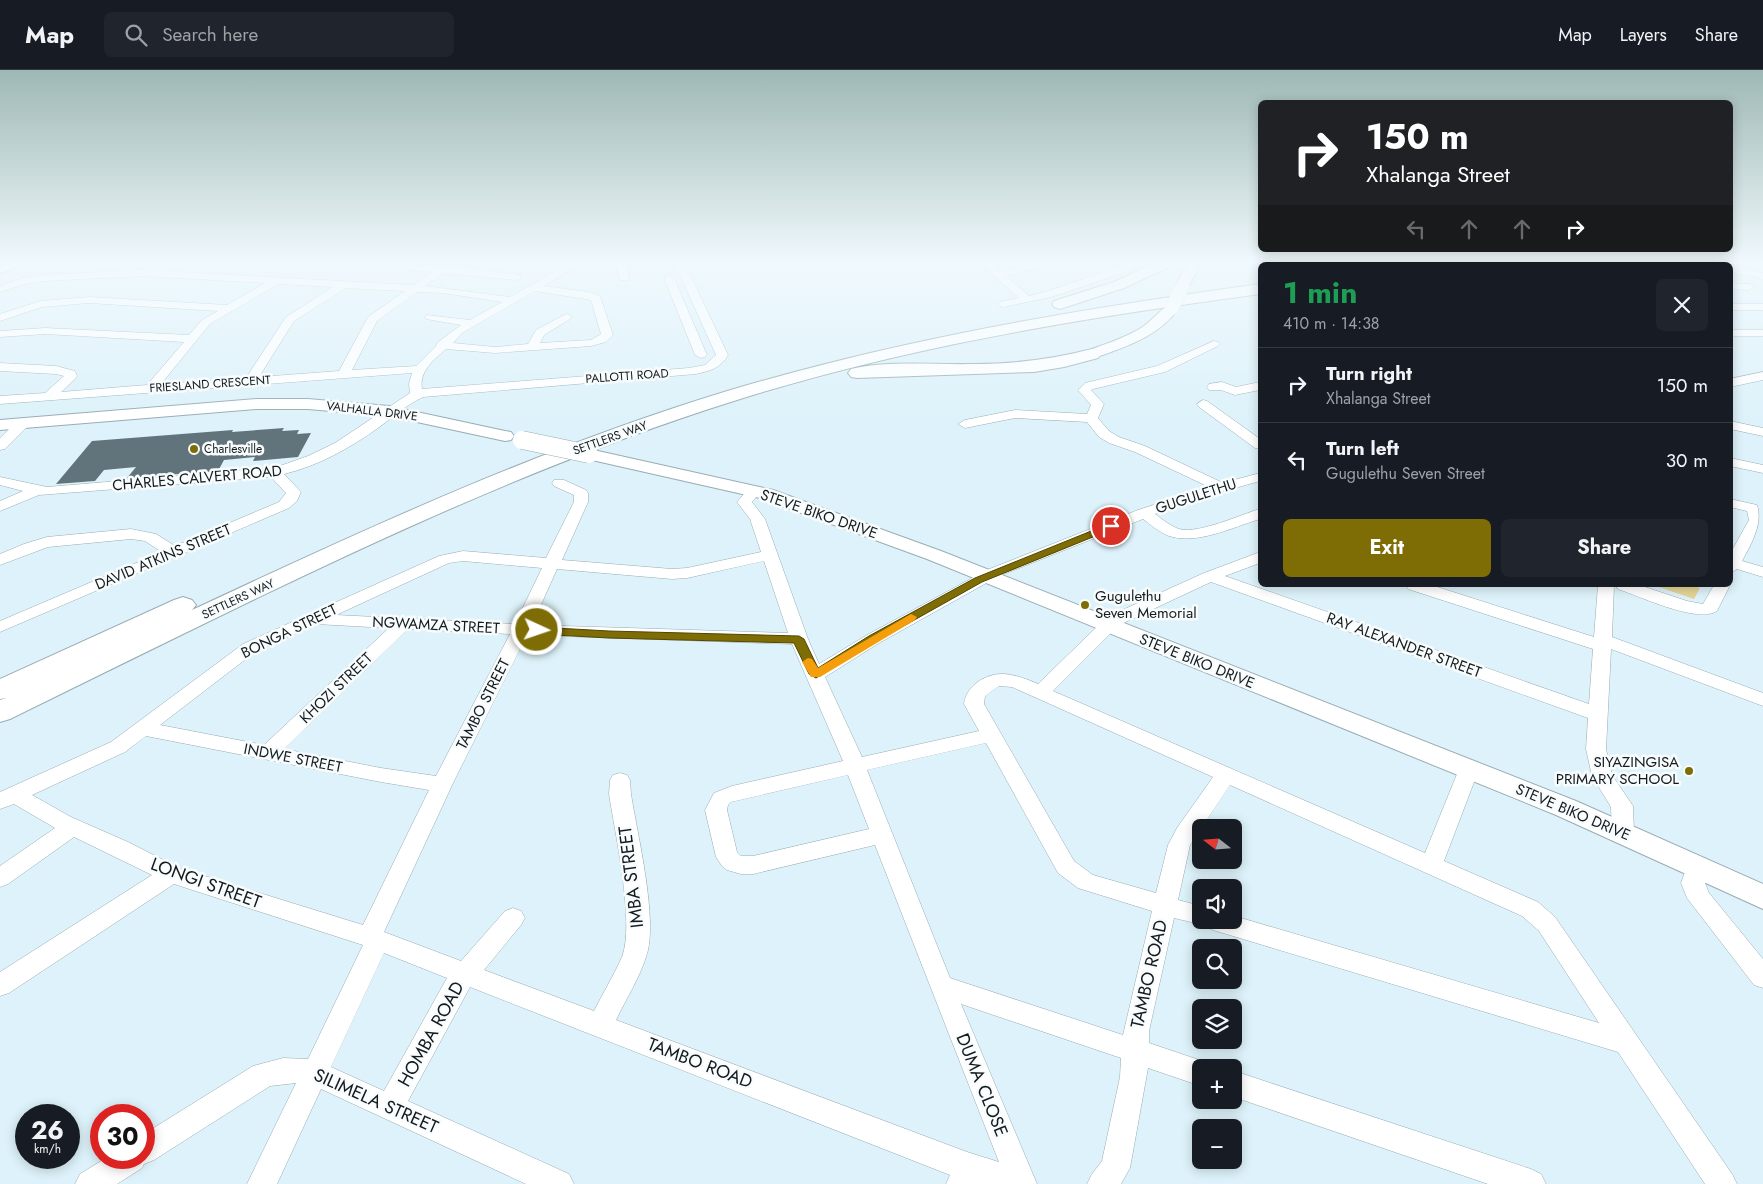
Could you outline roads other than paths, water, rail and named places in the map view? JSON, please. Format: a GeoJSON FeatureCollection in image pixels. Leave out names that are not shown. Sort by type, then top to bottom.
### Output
{"type":"FeatureCollection","features":[{"type":"Feature","properties":{"kind":"highway"},"geometry":{"type":"LineString","coordinates":[[960,327],[1005,316]]}},
{"type":"Feature","properties":{"kind":"highway","name":"SETTLERS WAY"},"geometry":{"type":"LineString","coordinates":[[0,690],[368,520],[535,451],[642,412],[754,377],[865,348],[960,327],[1023,316]]}},
{"type":"Feature","properties":{"kind":"highway","name":"SETTLERS WAY"},"geometry":{"type":"LineString","coordinates":[[0,712],[414,517],[516,474],[592,449],[724,398],[862,359],[1008,327],[1091,316]]}},
{"type":"Feature","properties":{"kind":"highway"},"geometry":{"type":"LineString","coordinates":[[1092,354],[1036,359],[1020,357],[1004,348],[1006,337],[1023,330],[1106,316]]}},
{"type":"Feature","properties":{"kind":"highway"},"geometry":{"type":"LineString","coordinates":[[592,449],[754,392],[814,379],[869,372],[1027,366],[1069,360],[1092,354]]}},
{"type":"Feature","properties":{"kind":"main road"},"geometry":{"type":"LineString","coordinates":[[1092,354],[1144,334],[1157,325],[1161,316]]}},
{"type":"Feature","properties":{"kind":"main road","name":"VALHALLA DRIVE"},"geometry":{"type":"LineString","coordinates":[[7,431],[238,406],[301,408],[385,415],[513,438],[592,449]]}},
{"type":"Feature","properties":{"kind":"main road","name":"STEVE BIKO DRIVE"},"geometry":{"type":"LineString","coordinates":[[592,449],[792,502],[989,575],[1107,625],[1470,769],[1623,832],[1763,897]]}},
{"type":"Feature","properties":{"kind":"street"},"geometry":{"type":"LineString","coordinates":[[151,389],[191,339],[206,322],[215,316]]}},
{"type":"Feature","properties":{"kind":"street"},"geometry":{"type":"LineString","coordinates":[[250,381],[290,320],[296,316]]}},
{"type":"Feature","properties":{"kind":"street"},"geometry":{"type":"LineString","coordinates":[[344,374],[370,321],[377,316]]}},
{"type":"Feature","properties":{"kind":"street"},"geometry":{"type":"LineString","coordinates":[[422,393],[415,384],[418,374],[441,345],[470,323],[483,316]]}},
{"type":"Feature","properties":{"kind":"street"},"geometry":{"type":"LineString","coordinates":[[441,345],[487,350],[591,343],[602,340],[606,335],[601,316]]}},
{"type":"Feature","properties":{"kind":"street"},"geometry":{"type":"LineString","coordinates":[[685,316],[701,356]]}},
{"type":"Feature","properties":{"kind":"street","name":"PALLOTTI ROAD"},"geometry":{"type":"LineString","coordinates":[[422,393],[700,369],[714,365],[721,359],[720,352],[704,316]]}},
{"type":"Feature","properties":{"kind":"street"},"geometry":{"type":"LineString","coordinates":[[430,317],[470,323]]}},
{"type":"Feature","properties":{"kind":"street"},"geometry":{"type":"LineString","coordinates":[[534,347],[533,342],[539,334],[566,317]]}},
{"type":"Feature","properties":{"kind":"street"},"geometry":{"type":"LineString","coordinates":[[0,334],[45,331],[191,339]]}},
{"type":"Feature","properties":{"kind":"street"},"geometry":{"type":"LineString","coordinates":[[693,335],[712,333]]}},
{"type":"Feature","properties":{"kind":"street"},"geometry":{"type":"LineString","coordinates":[[1733,333],[1763,333]]}},
{"type":"Feature","properties":{"kind":"street"},"geometry":{"type":"LineString","coordinates":[[1091,418],[1098,404],[1084,389],[1098,383],[1167,367],[1214,344]]}},
{"type":"Feature","properties":{"kind":"street"},"geometry":{"type":"LineString","coordinates":[[0,367],[67,372],[71,374],[49,396]]}},
{"type":"Feature","properties":{"kind":"street","name":"FRIESLAND CRESCENT"},"geometry":{"type":"LineString","coordinates":[[0,400],[344,374],[418,374]]}},
{"type":"Feature","properties":{"kind":"street"},"geometry":{"type":"LineString","coordinates":[[1733,382],[1763,376]]}},
{"type":"Feature","properties":{"kind":"street"},"geometry":{"type":"LineString","coordinates":[[1129,377],[1153,385]]}},
{"type":"Feature","properties":{"kind":"street"},"geometry":{"type":"LineString","coordinates":[[1214,387],[1222,386],[1235,391],[1258,386]]}},
{"type":"Feature","properties":{"kind":"street","name":"CHARLES CALVERT ROAD"},"geometry":{"type":"LineString","coordinates":[[0,481],[38,490],[274,472],[306,463],[365,430],[404,400],[422,393]]}},
{"type":"Feature","properties":{"kind":"street"},"geometry":{"type":"LineString","coordinates":[[1203,404],[1258,444]]}},
{"type":"Feature","properties":{"kind":"street"},"geometry":{"type":"LineString","coordinates":[[978,408],[991,420]]}},
{"type":"Feature","properties":{"kind":"street"},"geometry":{"type":"LineString","coordinates":[[965,424],[1015,414],[1091,418],[1104,434],[1114,440],[1140,449],[1221,487]]}},
{"type":"Feature","properties":{"kind":"street"},"geometry":{"type":"LineString","coordinates":[[1733,426],[1763,432]]}},
{"type":"Feature","properties":{"kind":"street"},"geometry":{"type":"LineString","coordinates":[[1733,463],[1763,468]]}},
{"type":"Feature","properties":{"kind":"street","name":"DAVID ATKINS STREET"},"geometry":{"type":"LineString","coordinates":[[0,627],[288,503],[294,492],[274,472]]}},
{"type":"Feature","properties":{"kind":"street","name":"GUGULETHU"},"geometry":{"type":"LineString","coordinates":[[816,674],[873,639],[989,575],[1143,513],[1258,477]]}},
{"type":"Feature","properties":{"kind":"street","name":"TAMBO STREET"},"geometry":{"type":"LineString","coordinates":[[262,1184],[315,1073],[442,784],[521,629],[583,495],[559,483]]}},
{"type":"Feature","properties":{"kind":"street"},"geometry":{"type":"LineString","coordinates":[[0,507],[38,490]]}},
{"type":"Feature","properties":{"kind":"street","name":"DUMA CLOSE"},"geometry":{"type":"LineString","coordinates":[[754,491],[744,502],[757,519],[799,639],[855,765],[941,986],[1022,1184]]}},
{"type":"Feature","properties":{"kind":"street"},"geometry":{"type":"LineString","coordinates":[[1733,504],[1752,508],[1757,515],[1757,520],[1733,562]]}},
{"type":"Feature","properties":{"kind":"street"},"geometry":{"type":"LineString","coordinates":[[1143,513],[1170,530],[1182,534],[1196,532],[1258,515]]}},
{"type":"Feature","properties":{"kind":"street"},"geometry":{"type":"LineString","coordinates":[[0,560],[47,542],[131,534],[147,535],[174,553]]}},
{"type":"Feature","properties":{"kind":"street","name":"BONGA STREET"},"geometry":{"type":"LineString","coordinates":[[7,798],[109,752],[145,729],[240,653],[453,557],[678,574],[770,555]]}},
{"type":"Feature","properties":{"kind":"street"},"geometry":{"type":"LineString","coordinates":[[1041,692],[1107,625],[1128,612],[1210,576],[1258,558]]}},
{"type":"Feature","properties":{"kind":"street"},"geometry":{"type":"LineString","coordinates":[[1733,565],[1763,572]]}},
{"type":"Feature","properties":{"kind":"street","name":"RAY ALEXANDER STREET"},"geometry":{"type":"LineString","coordinates":[[1210,576],[1598,714]]}},
{"type":"Feature","properties":{"kind":"street"},"geometry":{"type":"LineString","coordinates":[[1420,587],[1602,643],[1763,700]]}},
{"type":"Feature","properties":{"kind":"street"},"geometry":{"type":"LineString","coordinates":[[1606,587],[1596,749],[1602,776],[1622,806],[1623,832]]}},
{"type":"Feature","properties":{"kind":"street"},"geometry":{"type":"LineString","coordinates":[[1630,587],[1687,607],[1703,610],[1708,609],[1712,605],[1721,587]]}},
{"type":"Feature","properties":{"kind":"street","name":"NGWAMZA STREET"},"geometry":{"type":"LineString","coordinates":[[313,619],[609,634],[799,639]]}},
{"type":"Feature","properties":{"kind":"street","name":"KHOZI STREET"},"geometry":{"type":"LineString","coordinates":[[268,753],[404,623]]}},
{"type":"Feature","properties":{"kind":"street"},"geometry":{"type":"LineString","coordinates":[[1192,914],[1086,882],[1071,873],[974,704],[976,693],[988,684],[999,680],[1019,683],[1525,906],[1539,915],[1628,1043],[1722,1184]]}},
{"type":"Feature","properties":{"kind":"street","name":"INDWE STREET"},"geometry":{"type":"LineString","coordinates":[[145,729],[392,777],[442,784]]}},
{"type":"Feature","properties":{"kind":"street"},"geometry":{"type":"LineString","coordinates":[[881,835],[753,865],[735,864],[727,857],[716,810],[719,800],[723,796],[991,735]]}},
{"type":"Feature","properties":{"kind":"street"},"geometry":{"type":"LineString","coordinates":[[1431,865],[1470,769]]}},
{"type":"Feature","properties":{"kind":"street","name":"TAMBO ROAD"},"geometry":{"type":"LineString","coordinates":[[1102,1184],[1115,1168],[1134,1077],[1136,1031],[1182,840],[1226,774]]}},
{"type":"Feature","properties":{"kind":"street","name":"IMBA STREET"},"geometry":{"type":"LineString","coordinates":[[600,1025],[630,964],[638,939],[637,906],[620,794],[620,780]]}},
{"type":"Feature","properties":{"kind":"street","name":"LONGI STREET"},"geometry":{"type":"LineString","coordinates":[[7,798],[120,848],[172,874],[374,938]]}},
{"type":"Feature","properties":{"kind":"street"},"geometry":{"type":"LineString","coordinates":[[0,878],[73,827]]}},
{"type":"Feature","properties":{"kind":"street"},"geometry":{"type":"LineString","coordinates":[[1697,866],[1693,883],[1699,898],[1763,977]]}},
{"type":"Feature","properties":{"kind":"street"},"geometry":{"type":"LineString","coordinates":[[0,985],[172,874]]}},
{"type":"Feature","properties":{"kind":"street","name":"HOMBA ROAD"},"geometry":{"type":"LineString","coordinates":[[391,1106],[447,1000],[465,974],[513,918]]}},
{"type":"Feature","properties":{"kind":"street"},"geometry":{"type":"LineString","coordinates":[[1242,929],[1628,1043]]}},
{"type":"Feature","properties":{"kind":"street","name":"TAMBO ROAD"},"geometry":{"type":"LineString","coordinates":[[374,938],[600,1025],[964,1175],[1022,1184]]}},
{"type":"Feature","properties":{"kind":"street"},"geometry":{"type":"LineString","coordinates":[[941,986],[1192,1070]]}},
{"type":"Feature","properties":{"kind":"street","name":"SILIMELA STREET"},"geometry":{"type":"LineString","coordinates":[[155,1143],[263,1075],[280,1069],[297,1069],[315,1073],[391,1106],[541,1181]]}},
{"type":"Feature","properties":{"kind":"street"},"geometry":{"type":"LineString","coordinates":[[1242,1087],[1530,1184]]}},
{"type":"Feature","properties":{"kind":"street"},"geometry":{"type":"LineString","coordinates":[[90,1184],[114,1169]]}},
{"type":"Feature","properties":{"kind":"place","name":"Charlesville"},"geometry":{"type":"Point","coordinates":[194,449]}},
{"type":"Feature","properties":{"kind":"place","name":"Gugulethu Seven Memorial"},"geometry":{"type":"Point","coordinates":[1085,605]}},
{"type":"Feature","properties":{"kind":"place","name":"SIYAZINGISA PRIMARY SCHOOL"},"geometry":{"type":"Point","coordinates":[1689,771]}}]}
